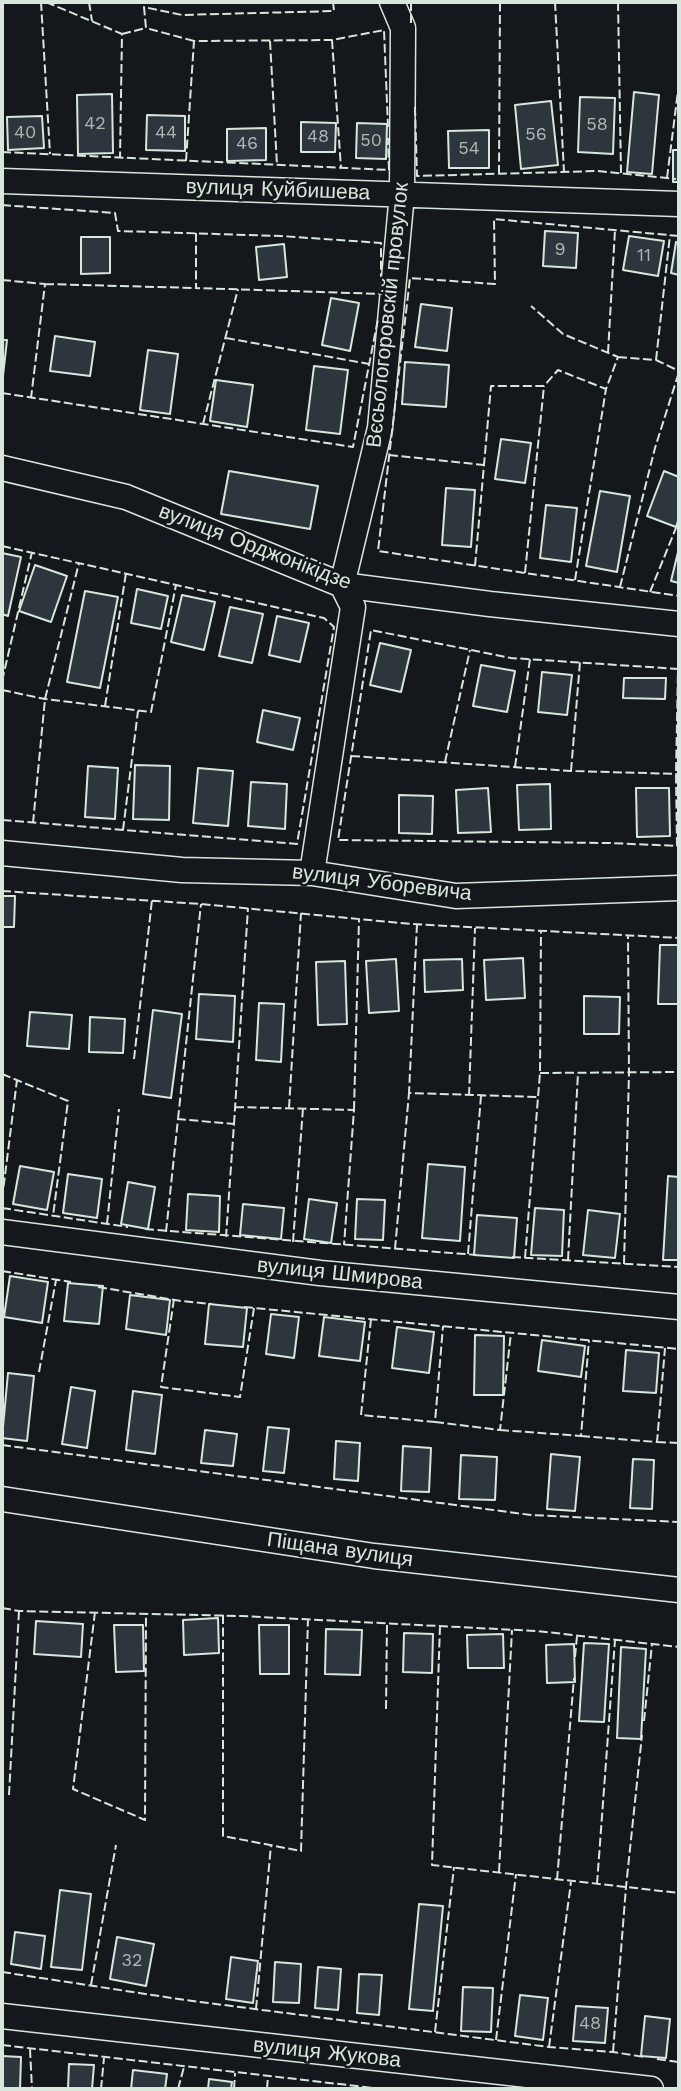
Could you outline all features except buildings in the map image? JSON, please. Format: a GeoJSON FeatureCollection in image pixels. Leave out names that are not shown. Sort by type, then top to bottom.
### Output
{"type":"FeatureCollection","features":[{"type":"Feature","properties":{"kind":"street","name":"Вєсьологоровскій провулок"},"geometry":{"type":"LineString","coordinates":[[312,873],[353,607],[342,585],[380,428],[402,194],[403,28],[392,2]]}},
{"type":"Feature","properties":{"kind":"street","name":"вулиця Куйбишева"},"geometry":{"type":"LineString","coordinates":[[2,181],[679,205]]}},
{"type":"Feature","properties":{"kind":"street","name":"вулиця Орджонікідзе"},"geometry":{"type":"LineString","coordinates":[[2,468],[126,498],[342,585],[679,624]]}},
{"type":"Feature","properties":{"kind":"street","name":"вулиця Уборевича"},"geometry":{"type":"LineString","coordinates":[[2,852],[182,870],[312,873],[456,896],[679,888]]}},
{"type":"Feature","properties":{"kind":"street","name":"вулиця Шмирова"},"geometry":{"type":"LineString","coordinates":[[2,1232],[320,1273],[679,1307]]}},
{"type":"Feature","properties":{"kind":"street","name":"Піщана вулиця"},"geometry":{"type":"LineString","coordinates":[[2,1499],[374,1556],[679,1590]]}},
{"type":"Feature","properties":{"kind":"street","name":"вулиця Жукова"},"geometry":{"type":"LineString","coordinates":[[2,2016],[651,2089]]}},
{"type":"Feature","properties":{"kind":"fence"},"geometry":{"type":"LineString","coordinates":[[41,2],[50,154]]}},
{"type":"Feature","properties":{"kind":"fence"},"geometry":{"type":"LineString","coordinates":[[46,2],[122,34],[120,158]]}},
{"type":"Feature","properties":{"kind":"fence"},"geometry":{"type":"LineString","coordinates":[[89,2],[92,21]]}},
{"type":"Feature","properties":{"kind":"fence"},"geometry":{"type":"LineString","coordinates":[[194,41],[146,28],[144,7],[182,15],[334,11],[333,2]]}},
{"type":"Feature","properties":{"kind":"fence"},"geometry":{"type":"LineString","coordinates":[[411,2],[411,23]]}},
{"type":"Feature","properties":{"kind":"fence"},"geometry":{"type":"LineString","coordinates":[[499,174],[500,2]]}},
{"type":"Feature","properties":{"kind":"fence"},"geometry":{"type":"LineString","coordinates":[[555,2],[564,172]]}},
{"type":"Feature","properties":{"kind":"fence"},"geometry":{"type":"LineString","coordinates":[[618,2],[621,173]]}},
{"type":"Feature","properties":{"kind":"fence"},"geometry":{"type":"LineString","coordinates":[[122,34],[146,28]]}},
{"type":"Feature","properties":{"kind":"fence"},"geometry":{"type":"LineString","coordinates":[[186,161],[194,41],[332,40],[384,30],[388,127]]}},
{"type":"Feature","properties":{"kind":"fence"},"geometry":{"type":"LineString","coordinates":[[332,40],[341,168]]}},
{"type":"Feature","properties":{"kind":"fence"},"geometry":{"type":"LineString","coordinates":[[270,41],[277,165]]}},
{"type":"Feature","properties":{"kind":"fence"},"geometry":{"type":"LineString","coordinates":[[667,178],[679,83]]}},
{"type":"Feature","properties":{"kind":"fence"},"geometry":{"type":"LineString","coordinates":[[415,107],[417,176],[598,171],[676,179]]}},
{"type":"Feature","properties":{"kind":"fence"},"geometry":{"type":"LineString","coordinates":[[2,152],[389,170],[388,138]]}},
{"type":"Feature","properties":{"kind":"fence"},"geometry":{"type":"LineString","coordinates":[[2,205],[115,213],[118,231],[281,236],[381,243],[381,288]]}},
{"type":"Feature","properties":{"kind":"fence"},"geometry":{"type":"LineString","coordinates":[[679,236],[494,219],[495,284],[410,278],[378,551],[679,596]]}},
{"type":"Feature","properties":{"kind":"fence"},"geometry":{"type":"LineString","coordinates":[[608,353],[615,230]]}},
{"type":"Feature","properties":{"kind":"fence"},"geometry":{"type":"LineString","coordinates":[[196,233],[196,288],[382,294]]}},
{"type":"Feature","properties":{"kind":"fence"},"geometry":{"type":"LineString","coordinates":[[656,360],[670,235]]}},
{"type":"Feature","properties":{"kind":"fence"},"geometry":{"type":"LineString","coordinates":[[2,280],[45,284],[31,398]]}},
{"type":"Feature","properties":{"kind":"fence"},"geometry":{"type":"LineString","coordinates":[[45,284],[196,288]]}},
{"type":"Feature","properties":{"kind":"fence"},"geometry":{"type":"LineString","coordinates":[[203,424],[238,289]]}},
{"type":"Feature","properties":{"kind":"fence"},"geometry":{"type":"LineString","coordinates":[[475,566],[491,386],[544,386],[558,370],[606,389],[618,357],[563,334],[531,306]]}},
{"type":"Feature","properties":{"kind":"fence"},"geometry":{"type":"LineString","coordinates":[[2,393],[353,447],[378,319]]}},
{"type":"Feature","properties":{"kind":"fence"},"geometry":{"type":"LineString","coordinates":[[226,338],[369,364]]}},
{"type":"Feature","properties":{"kind":"fence"},"geometry":{"type":"LineString","coordinates":[[618,357],[656,360],[679,371]]}},
{"type":"Feature","properties":{"kind":"fence"},"geometry":{"type":"LineString","coordinates":[[620,587],[655,448],[679,372]]}},
{"type":"Feature","properties":{"kind":"fence"},"geometry":{"type":"LineString","coordinates":[[525,573],[544,386]]}},
{"type":"Feature","properties":{"kind":"fence"},"geometry":{"type":"LineString","coordinates":[[575,580],[606,389]]}},
{"type":"Feature","properties":{"kind":"fence"},"geometry":{"type":"LineString","coordinates":[[389,455],[484,465]]}},
{"type":"Feature","properties":{"kind":"fence"},"geometry":{"type":"LineString","coordinates":[[650,592],[678,523]]}},
{"type":"Feature","properties":{"kind":"fence"},"geometry":{"type":"LineString","coordinates":[[2,546],[324,618],[334,627],[297,844],[2,820]]}},
{"type":"Feature","properties":{"kind":"fence"},"geometry":{"type":"LineString","coordinates":[[2,681],[32,552]]}},
{"type":"Feature","properties":{"kind":"fence"},"geometry":{"type":"LineString","coordinates":[[33,823],[45,699],[79,563]]}},
{"type":"Feature","properties":{"kind":"fence"},"geometry":{"type":"LineString","coordinates":[[105,706],[126,573]]}},
{"type":"Feature","properties":{"kind":"fence"},"geometry":{"type":"LineString","coordinates":[[2,690],[45,699],[151,712],[176,585]]}},
{"type":"Feature","properties":{"kind":"fence"},"geometry":{"type":"LineString","coordinates":[[679,669],[511,658],[371,630],[338,840],[679,846]]}},
{"type":"Feature","properties":{"kind":"fence"},"geometry":{"type":"LineString","coordinates":[[445,762],[470,650]]}},
{"type":"Feature","properties":{"kind":"fence"},"geometry":{"type":"LineString","coordinates":[[515,767],[530,659]]}},
{"type":"Feature","properties":{"kind":"fence"},"geometry":{"type":"LineString","coordinates":[[571,771],[580,662]]}},
{"type":"Feature","properties":{"kind":"fence"},"geometry":{"type":"LineString","coordinates":[[677,846],[678,668]]}},
{"type":"Feature","properties":{"kind":"fence"},"geometry":{"type":"LineString","coordinates":[[123,830],[138,711]]}},
{"type":"Feature","properties":{"kind":"fence"},"geometry":{"type":"LineString","coordinates":[[351,756],[571,771],[679,774]]}},
{"type":"Feature","properties":{"kind":"fence"},"geometry":{"type":"LineString","coordinates":[[2,891],[201,904],[411,924],[679,938]]}},
{"type":"Feature","properties":{"kind":"fence"},"geometry":{"type":"LineString","coordinates":[[134,1059],[152,900]]}},
{"type":"Feature","properties":{"kind":"fence"},"geometry":{"type":"LineString","coordinates":[[178,1119],[201,904]]}},
{"type":"Feature","properties":{"kind":"fence"},"geometry":{"type":"LineString","coordinates":[[234,1124],[248,908]]}},
{"type":"Feature","properties":{"kind":"fence"},"geometry":{"type":"LineString","coordinates":[[289,1108],[301,913]]}},
{"type":"Feature","properties":{"kind":"fence"},"geometry":{"type":"LineString","coordinates":[[354,1110],[359,919]]}},
{"type":"Feature","properties":{"kind":"fence"},"geometry":{"type":"LineString","coordinates":[[417,924],[409,1093],[538,1097]]}},
{"type":"Feature","properties":{"kind":"fence"},"geometry":{"type":"LineString","coordinates":[[469,1096],[475,928]]}},
{"type":"Feature","properties":{"kind":"fence"},"geometry":{"type":"LineString","coordinates":[[525,1258],[540,1073],[541,931]]}},
{"type":"Feature","properties":{"kind":"fence"},"geometry":{"type":"LineString","coordinates":[[624,1264],[629,1073],[628,936]]}},
{"type":"Feature","properties":{"kind":"fence"},"geometry":{"type":"LineString","coordinates":[[540,1073],[679,1072]]}},
{"type":"Feature","properties":{"kind":"fence"},"geometry":{"type":"LineString","coordinates":[[568,1260],[578,1073]]}},
{"type":"Feature","properties":{"kind":"fence"},"geometry":{"type":"LineString","coordinates":[[2,1074],[68,1101],[53,1216]]}},
{"type":"Feature","properties":{"kind":"fence"},"geometry":{"type":"LineString","coordinates":[[2,1199],[17,1080]]}},
{"type":"Feature","properties":{"kind":"fence"},"geometry":{"type":"LineString","coordinates":[[395,1249],[409,1093]]}},
{"type":"Feature","properties":{"kind":"fence"},"geometry":{"type":"LineString","coordinates":[[468,1254],[481,1096]]}},
{"type":"Feature","properties":{"kind":"fence"},"geometry":{"type":"LineString","coordinates":[[235,1107],[354,1110],[344,1245]]}},
{"type":"Feature","properties":{"kind":"fence"},"geometry":{"type":"LineString","coordinates":[[293,1242],[303,1108]]}},
{"type":"Feature","properties":{"kind":"fence"},"geometry":{"type":"LineString","coordinates":[[107,1224],[119,1109]]}},
{"type":"Feature","properties":{"kind":"fence"},"geometry":{"type":"LineString","coordinates":[[166,1232],[178,1119],[234,1124],[226,1237]]}},
{"type":"Feature","properties":{"kind":"fence"},"geometry":{"type":"LineString","coordinates":[[2,1208],[128,1227]]}},
{"type":"Feature","properties":{"kind":"fence"},"geometry":{"type":"LineString","coordinates":[[145,1229],[477,1255]]}},
{"type":"Feature","properties":{"kind":"fence"},"geometry":{"type":"LineString","coordinates":[[512,1257],[679,1267]]}},
{"type":"Feature","properties":{"kind":"fence"},"geometry":{"type":"LineString","coordinates":[[2,1271],[71,1282]]}},
{"type":"Feature","properties":{"kind":"fence"},"geometry":{"type":"LineString","coordinates":[[39,1372],[56,1280]]}},
{"type":"Feature","properties":{"kind":"fence"},"geometry":{"type":"LineString","coordinates":[[98,1287],[212,1304]]}},
{"type":"Feature","properties":{"kind":"fence"},"geometry":{"type":"LineString","coordinates":[[174,1299],[161,1387],[240,1397],[254,1308]]}},
{"type":"Feature","properties":{"kind":"fence"},"geometry":{"type":"LineString","coordinates":[[244,1307],[679,1349]]}},
{"type":"Feature","properties":{"kind":"fence"},"geometry":{"type":"LineString","coordinates":[[371,1319],[361,1415],[435,1422],[443,1326]]}},
{"type":"Feature","properties":{"kind":"fence"},"geometry":{"type":"LineString","coordinates":[[435,1422],[500,1430],[511,1333]]}},
{"type":"Feature","properties":{"kind":"fence"},"geometry":{"type":"LineString","coordinates":[[500,1430],[581,1436],[589,1340]]}},
{"type":"Feature","properties":{"kind":"fence"},"geometry":{"type":"LineString","coordinates":[[581,1436],[657,1442],[665,1348]]}},
{"type":"Feature","properties":{"kind":"fence"},"geometry":{"type":"LineString","coordinates":[[657,1442],[679,1443]]}},
{"type":"Feature","properties":{"kind":"fence"},"geometry":{"type":"LineString","coordinates":[[2,1445],[531,1515],[679,1522]]}},
{"type":"Feature","properties":{"kind":"fence"},"geometry":{"type":"LineString","coordinates":[[2,1608],[19,1611],[241,1616],[537,1631],[679,1647]]}},
{"type":"Feature","properties":{"kind":"fence"},"geometry":{"type":"LineString","coordinates":[[9,1795],[19,1611]]}},
{"type":"Feature","properties":{"kind":"fence"},"geometry":{"type":"LineString","coordinates":[[95,1612],[73,1789],[145,1820],[146,1614]]}},
{"type":"Feature","properties":{"kind":"fence"},"geometry":{"type":"LineString","coordinates":[[223,1615],[223,1836],[301,1851],[308,1619]]}},
{"type":"Feature","properties":{"kind":"fence"},"geometry":{"type":"LineString","coordinates":[[386,1709],[387,1623]]}},
{"type":"Feature","properties":{"kind":"fence"},"geometry":{"type":"LineString","coordinates":[[440,1626],[432,1865],[679,1893]]}},
{"type":"Feature","properties":{"kind":"fence"},"geometry":{"type":"LineString","coordinates":[[499,1872],[512,1630]]}},
{"type":"Feature","properties":{"kind":"fence"},"geometry":{"type":"LineString","coordinates":[[575,1657],[577,1636]]}},
{"type":"Feature","properties":{"kind":"fence"},"geometry":{"type":"LineString","coordinates":[[597,1884],[615,1640]]}},
{"type":"Feature","properties":{"kind":"fence"},"geometry":{"type":"LineString","coordinates":[[644,1721],[652,1644]]}},
{"type":"Feature","properties":{"kind":"fence"},"geometry":{"type":"LineString","coordinates":[[557,1880],[574,1678]]}},
{"type":"Feature","properties":{"kind":"fence"},"geometry":{"type":"LineString","coordinates":[[613,2052],[642,1735]]}},
{"type":"Feature","properties":{"kind":"fence"},"geometry":{"type":"LineString","coordinates":[[91,1985],[116,1845]]}},
{"type":"Feature","properties":{"kind":"fence"},"geometry":{"type":"LineString","coordinates":[[256,2009],[271,1845]]}},
{"type":"Feature","properties":{"kind":"fence"},"geometry":{"type":"LineString","coordinates":[[435,2032],[454,1867]]}},
{"type":"Feature","properties":{"kind":"fence"},"geometry":{"type":"LineString","coordinates":[[496,2040],[516,1874]]}},
{"type":"Feature","properties":{"kind":"fence"},"geometry":{"type":"LineString","coordinates":[[549,2047],[571,1882]]}},
{"type":"Feature","properties":{"kind":"fence"},"geometry":{"type":"LineString","coordinates":[[2,1972],[185,2000],[644,2057]]}},
{"type":"Feature","properties":{"kind":"fence"},"geometry":{"type":"LineString","coordinates":[[2,2045],[382,2089]]}},
{"type":"Feature","properties":{"kind":"fence"},"geometry":{"type":"LineString","coordinates":[[30,2049],[32,2089]]}},
{"type":"Feature","properties":{"kind":"fence"},"geometry":{"type":"LineString","coordinates":[[101,2089],[104,2058]]}},
{"type":"Feature","properties":{"kind":"fence"},"geometry":{"type":"LineString","coordinates":[[657,2059],[679,2062]]}},
{"type":"Feature","properties":{"kind":"fence"},"geometry":{"type":"LineString","coordinates":[[178,2089],[184,2067]]}},
{"type":"Feature","properties":{"kind":"fence"},"geometry":{"type":"LineString","coordinates":[[234,2089],[235,2073]]}},
{"type":"Feature","properties":{"kind":"fence"},"geometry":{"type":"LineString","coordinates":[[267,2089],[268,2076]]}}]}
